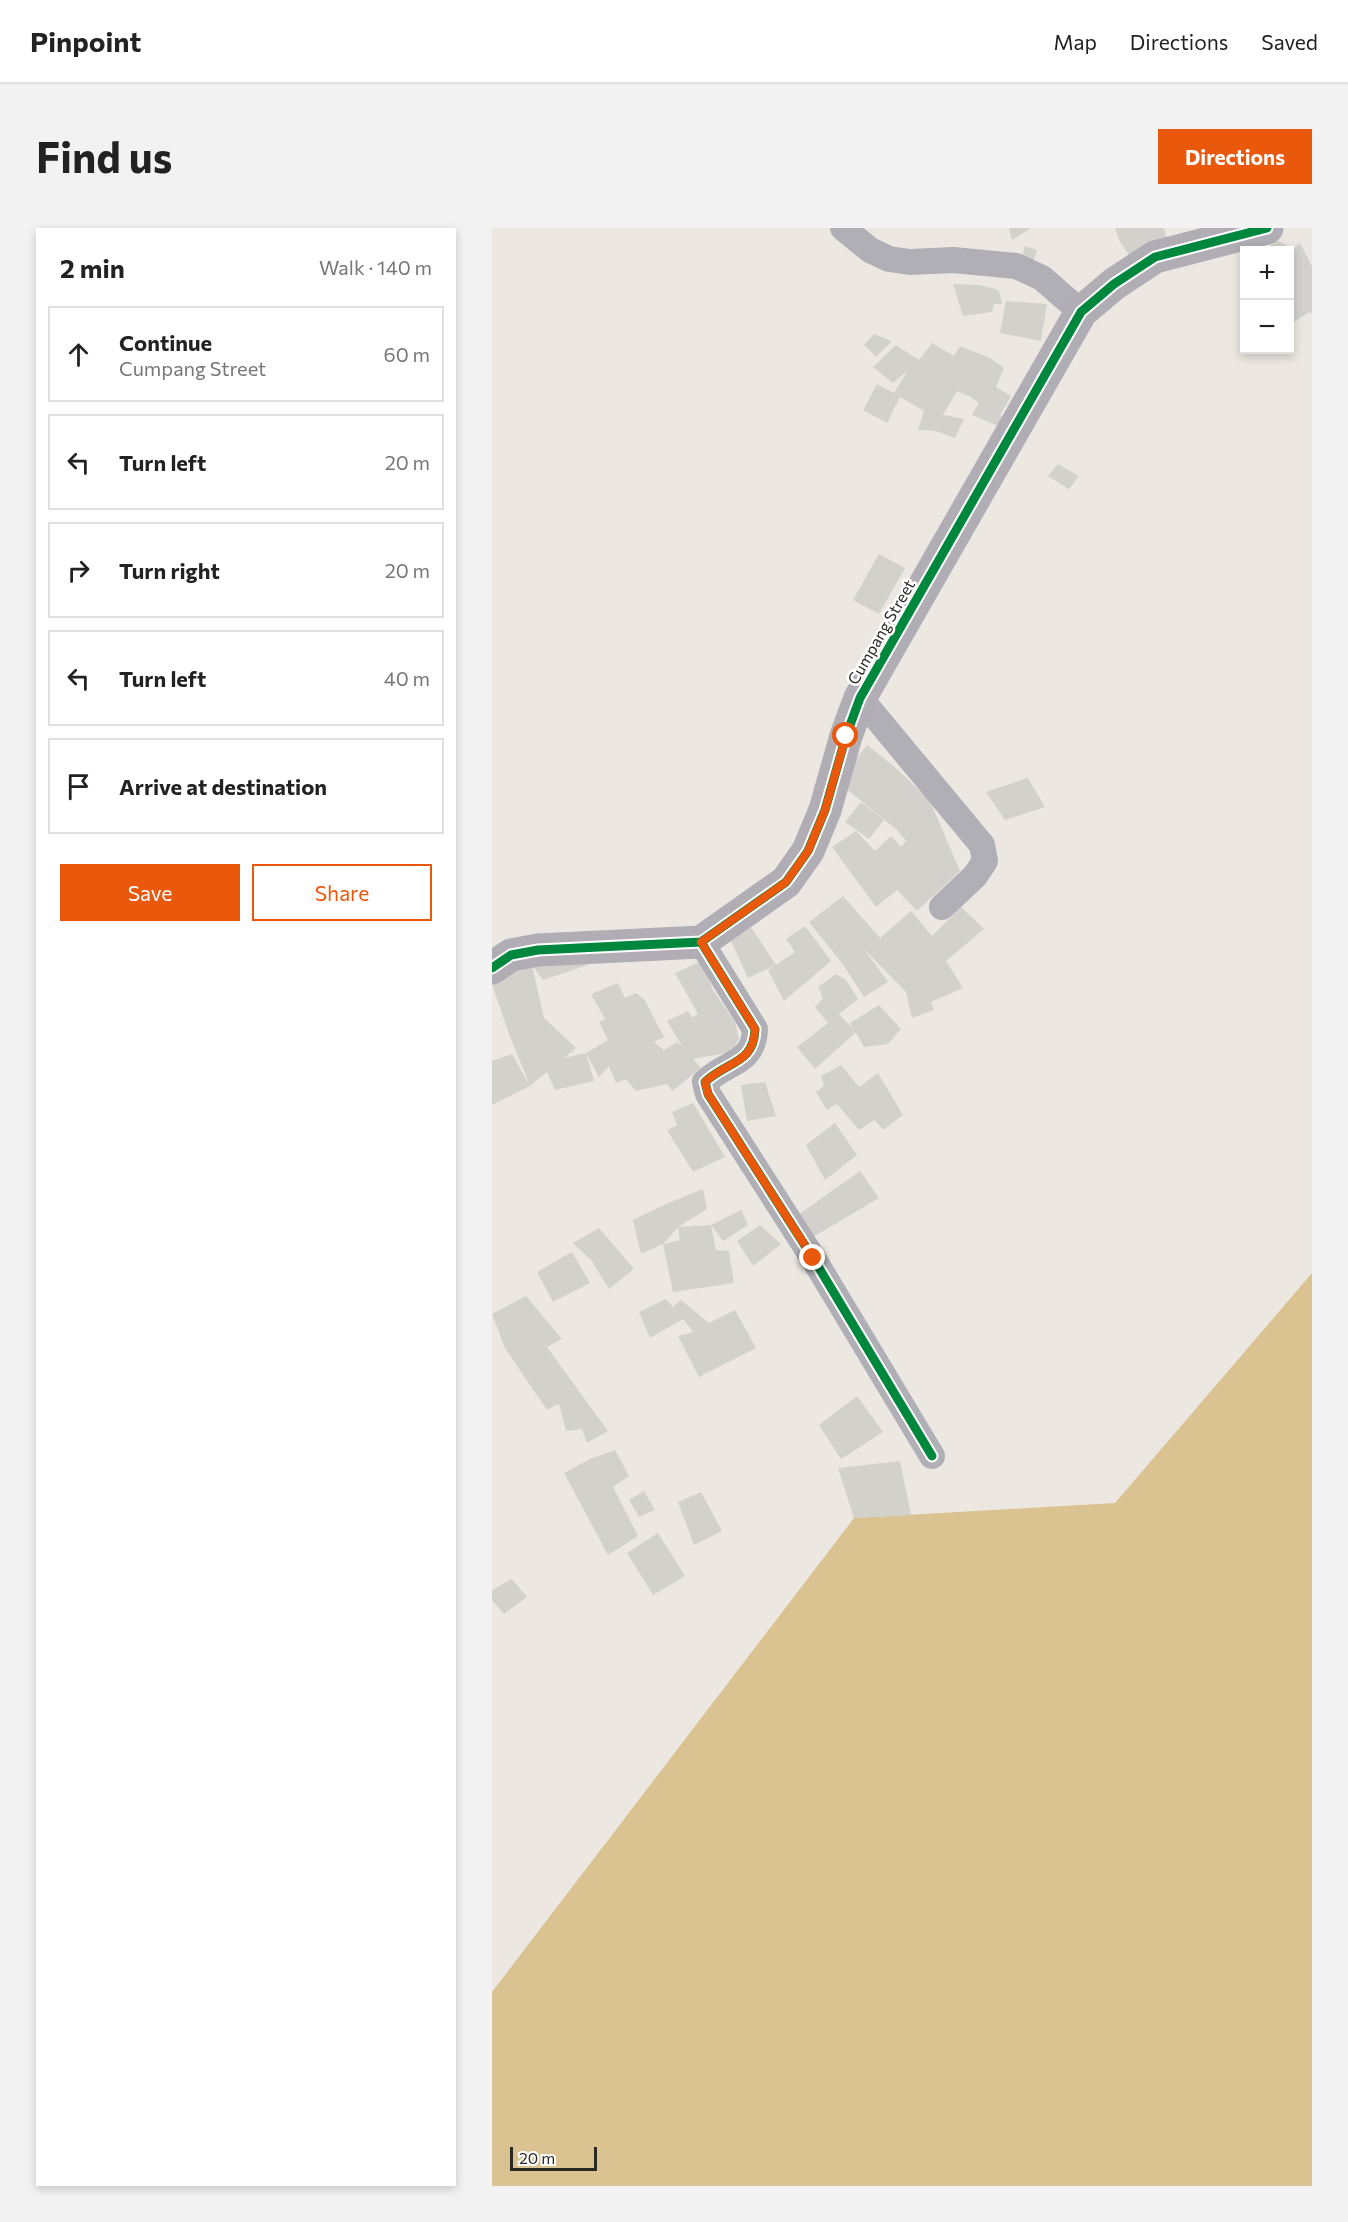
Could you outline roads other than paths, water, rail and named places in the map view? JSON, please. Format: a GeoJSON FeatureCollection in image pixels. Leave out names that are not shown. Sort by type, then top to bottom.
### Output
{"type":"FeatureCollection","features":[{"type":"Feature","properties":{"kind":"street"},"geometry":{"type":"LineString","coordinates":[[843,228],[870,250],[889,259],[910,262],[952,260],[1016,266],[1042,278],[1081,312]]}},
{"type":"Feature","properties":{"kind":"street","name":"Cumpang Street"},"geometry":{"type":"LineString","coordinates":[[701,942],[786,882],[808,851],[825,810],[846,736],[860,698],[1081,312],[1114,284],[1155,257],[1267,228]]}},
{"type":"Feature","properties":{"kind":"street"},"geometry":{"type":"LineString","coordinates":[[860,698],[982,844],[985,861],[975,876],[942,907]]}},
{"type":"Feature","properties":{"kind":"street"},"geometry":{"type":"LineString","coordinates":[[492,968],[511,955],[538,950],[701,942],[755,1029],[755,1041],[747,1055],[705,1082],[708,1094],[813,1258],[932,1456]]}}]}
